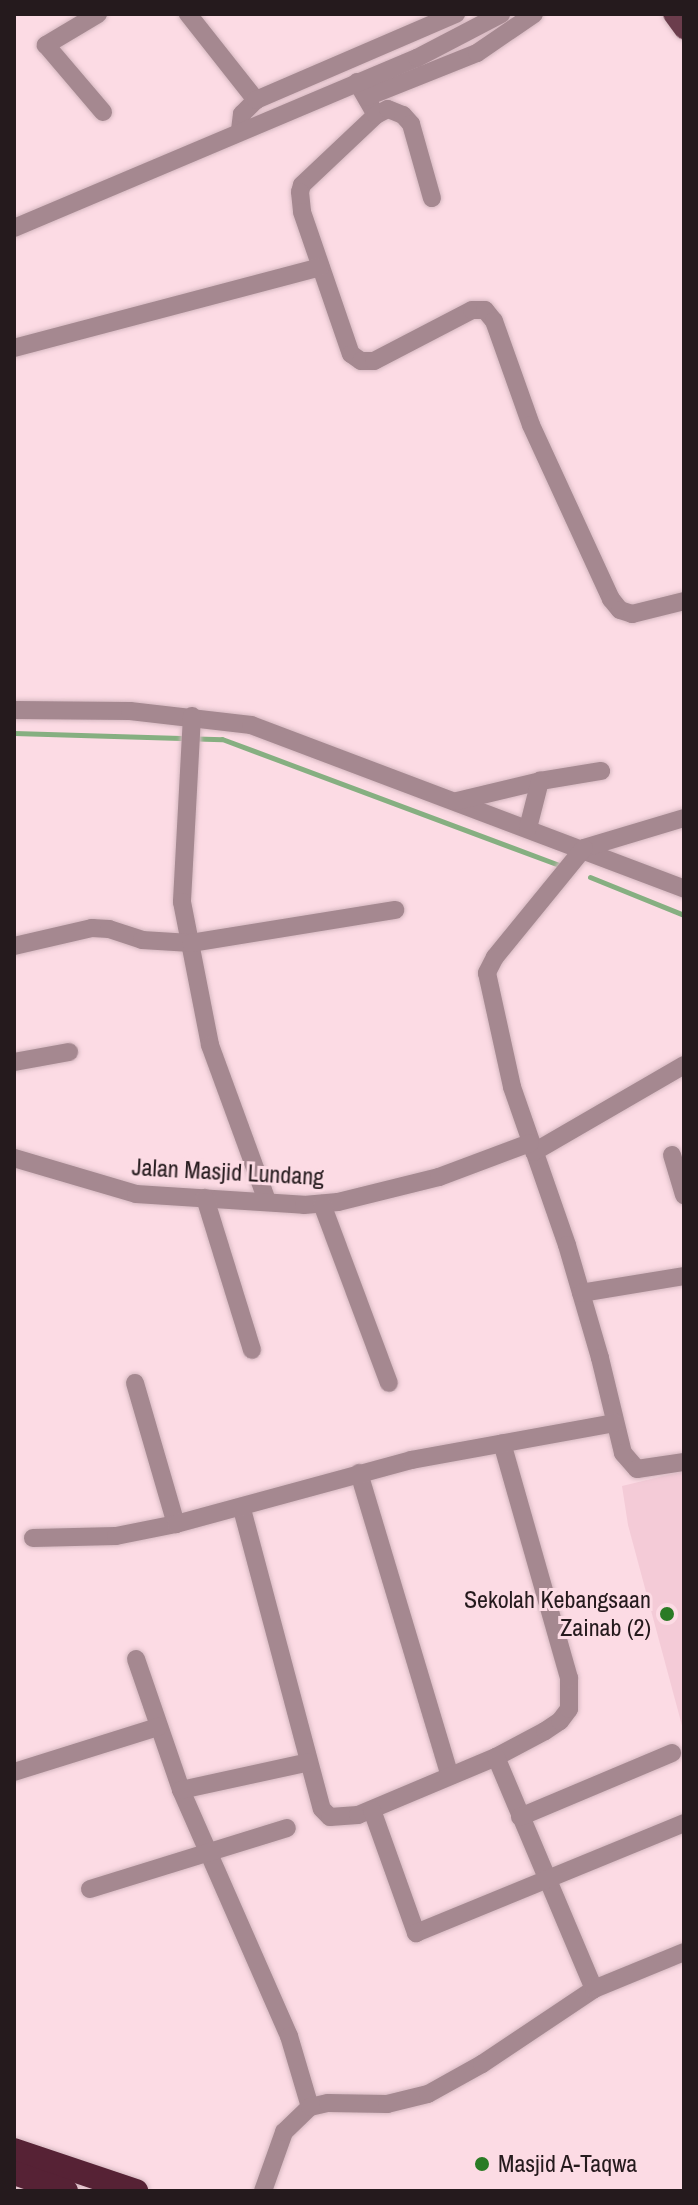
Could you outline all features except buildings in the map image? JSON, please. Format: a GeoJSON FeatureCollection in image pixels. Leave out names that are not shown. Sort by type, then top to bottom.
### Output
{"type":"FeatureCollection","features":[{"type":"Feature","properties":{"kind":"highway"},"geometry":{"type":"LineString","coordinates":[[14,2150],[136,2191]]}},
{"type":"Feature","properties":{"kind":"highway"},"geometry":{"type":"LineString","coordinates":[[14,2173],[66,2191]]}},
{"type":"Feature","properties":{"kind":"main road"},"geometry":{"type":"LineString","coordinates":[[673,14],[684,29]]}},
{"type":"Feature","properties":{"kind":"street"},"geometry":{"type":"LineString","coordinates":[[98,14],[46,45],[103,112]]}},
{"type":"Feature","properties":{"kind":"street"},"geometry":{"type":"LineString","coordinates":[[188,14],[256,100]]}},
{"type":"Feature","properties":{"kind":"street"},"geometry":{"type":"LineString","coordinates":[[240,130],[242,114],[256,100],[458,14],[470,33]]}},
{"type":"Feature","properties":{"kind":"street"},"geometry":{"type":"LineString","coordinates":[[362,90],[501,14]]}},
{"type":"Feature","properties":{"kind":"street"},"geometry":{"type":"LineString","coordinates":[[14,228],[240,130],[477,53],[534,14]]}},
{"type":"Feature","properties":{"kind":"street"},"geometry":{"type":"LineString","coordinates":[[362,90],[376,115]]}},
{"type":"Feature","properties":{"kind":"street"},"geometry":{"type":"LineString","coordinates":[[432,198],[411,124],[403,115],[388,109],[376,115],[302,185],[300,204],[351,354],[361,361],[374,361],[472,310],[485,310],[494,321],[531,425],[611,599],[620,610],[632,614],[684,601]]}},
{"type":"Feature","properties":{"kind":"street"},"geometry":{"type":"LineString","coordinates":[[14,348],[320,267]]}},
{"type":"Feature","properties":{"kind":"street"},"geometry":{"type":"LineString","coordinates":[[14,710],[130,711],[191,729],[251,725],[584,848],[684,889]]}},
{"type":"Feature","properties":{"kind":"street"},"geometry":{"type":"LineString","coordinates":[[191,729],[182,902],[210,1045],[267,1201]]}},
{"type":"Feature","properties":{"kind":"street"},"geometry":{"type":"LineString","coordinates":[[457,801],[540,781],[601,771]]}},
{"type":"Feature","properties":{"kind":"street"},"geometry":{"type":"LineString","coordinates":[[528,828],[540,781]]}},
{"type":"Feature","properties":{"kind":"street"},"geometry":{"type":"LineString","coordinates":[[684,818],[584,848],[495,957],[487,973],[512,1087],[581,1293],[623,1453],[637,1469],[684,1462]]}},
{"type":"Feature","properties":{"kind":"street"},"geometry":{"type":"LineString","coordinates":[[14,946],[92,928],[109,929],[142,940],[191,943],[395,910]]}},
{"type":"Feature","properties":{"kind":"street"},"geometry":{"type":"LineString","coordinates":[[14,1062],[69,1052]]}},
{"type":"Feature","properties":{"kind":"street","name":"Jalan Masjid Lundang"},"geometry":{"type":"LineString","coordinates":[[14,1158],[136,1194],[322,1204],[439,1177],[532,1148],[684,1065]]}},
{"type":"Feature","properties":{"kind":"street"},"geometry":{"type":"LineString","coordinates":[[672,1155],[684,1195]]}},
{"type":"Feature","properties":{"kind":"street"},"geometry":{"type":"LineString","coordinates":[[205,1198],[252,1350]]}},
{"type":"Feature","properties":{"kind":"street"},"geometry":{"type":"LineString","coordinates":[[322,1204],[389,1383]]}},
{"type":"Feature","properties":{"kind":"street"},"geometry":{"type":"LineString","coordinates":[[581,1293],[684,1276]]}},
{"type":"Feature","properties":{"kind":"street"},"geometry":{"type":"LineString","coordinates":[[135,1383],[176,1524]]}},
{"type":"Feature","properties":{"kind":"street"},"geometry":{"type":"LineString","coordinates":[[33,1538],[116,1536],[242,1509],[359,1473],[615,1423]]}},
{"type":"Feature","properties":{"kind":"street"},"geometry":{"type":"LineString","coordinates":[[242,1509],[322,1809],[330,1817],[372,1810],[496,1757],[560,1721],[569,1709],[572,1695],[502,1443]]}},
{"type":"Feature","properties":{"kind":"street"},"geometry":{"type":"LineString","coordinates":[[359,1473],[450,1776]]}},
{"type":"Feature","properties":{"kind":"street"},"geometry":{"type":"LineString","coordinates":[[136,1659],[181,1790],[278,2007],[310,2107]]}},
{"type":"Feature","properties":{"kind":"street"},"geometry":{"type":"LineString","coordinates":[[14,1772],[158,1727]]}},
{"type":"Feature","properties":{"kind":"street"},"geometry":{"type":"LineString","coordinates":[[520,1817],[672,1753]]}},
{"type":"Feature","properties":{"kind":"street"},"geometry":{"type":"LineString","coordinates":[[496,1757],[594,1989]]}},
{"type":"Feature","properties":{"kind":"street"},"geometry":{"type":"LineString","coordinates":[[181,1790],[309,1762]]}},
{"type":"Feature","properties":{"kind":"street"},"geometry":{"type":"LineString","coordinates":[[372,1810],[416,1933],[684,1823]]}},
{"type":"Feature","properties":{"kind":"street"},"geometry":{"type":"LineString","coordinates":[[90,1889],[287,1828]]}},
{"type":"Feature","properties":{"kind":"street"},"geometry":{"type":"LineString","coordinates":[[263,2191],[284,2132],[310,2107],[328,2103],[387,2104],[428,2094],[482,2064],[594,1989],[684,1952]]}},
{"type":"Feature","properties":{"kind":"shaded area","name":"Sekolah Kebangsaan Zainab (2)"},"geometry":{"type":"Polygon","coordinates":[[[684,1471],[684,1733],[628,1525],[622,1486],[684,1471]]]}},
{"type":"Feature","properties":{"kind":"waterway"},"geometry":{"type":"LineString","coordinates":[[14,733],[222,739],[561,866]]}},
{"type":"Feature","properties":{"kind":"waterway"},"geometry":{"type":"LineString","coordinates":[[590,877],[684,915]]}},
{"type":"Feature","properties":{"kind":"place","name":"Sekolah Kebangsaan Zainab (2)"},"geometry":{"type":"Point","coordinates":[667,1614]}},
{"type":"Feature","properties":{"kind":"place","name":"Masjid A-Taqwa"},"geometry":{"type":"Point","coordinates":[482,2164]}}]}
